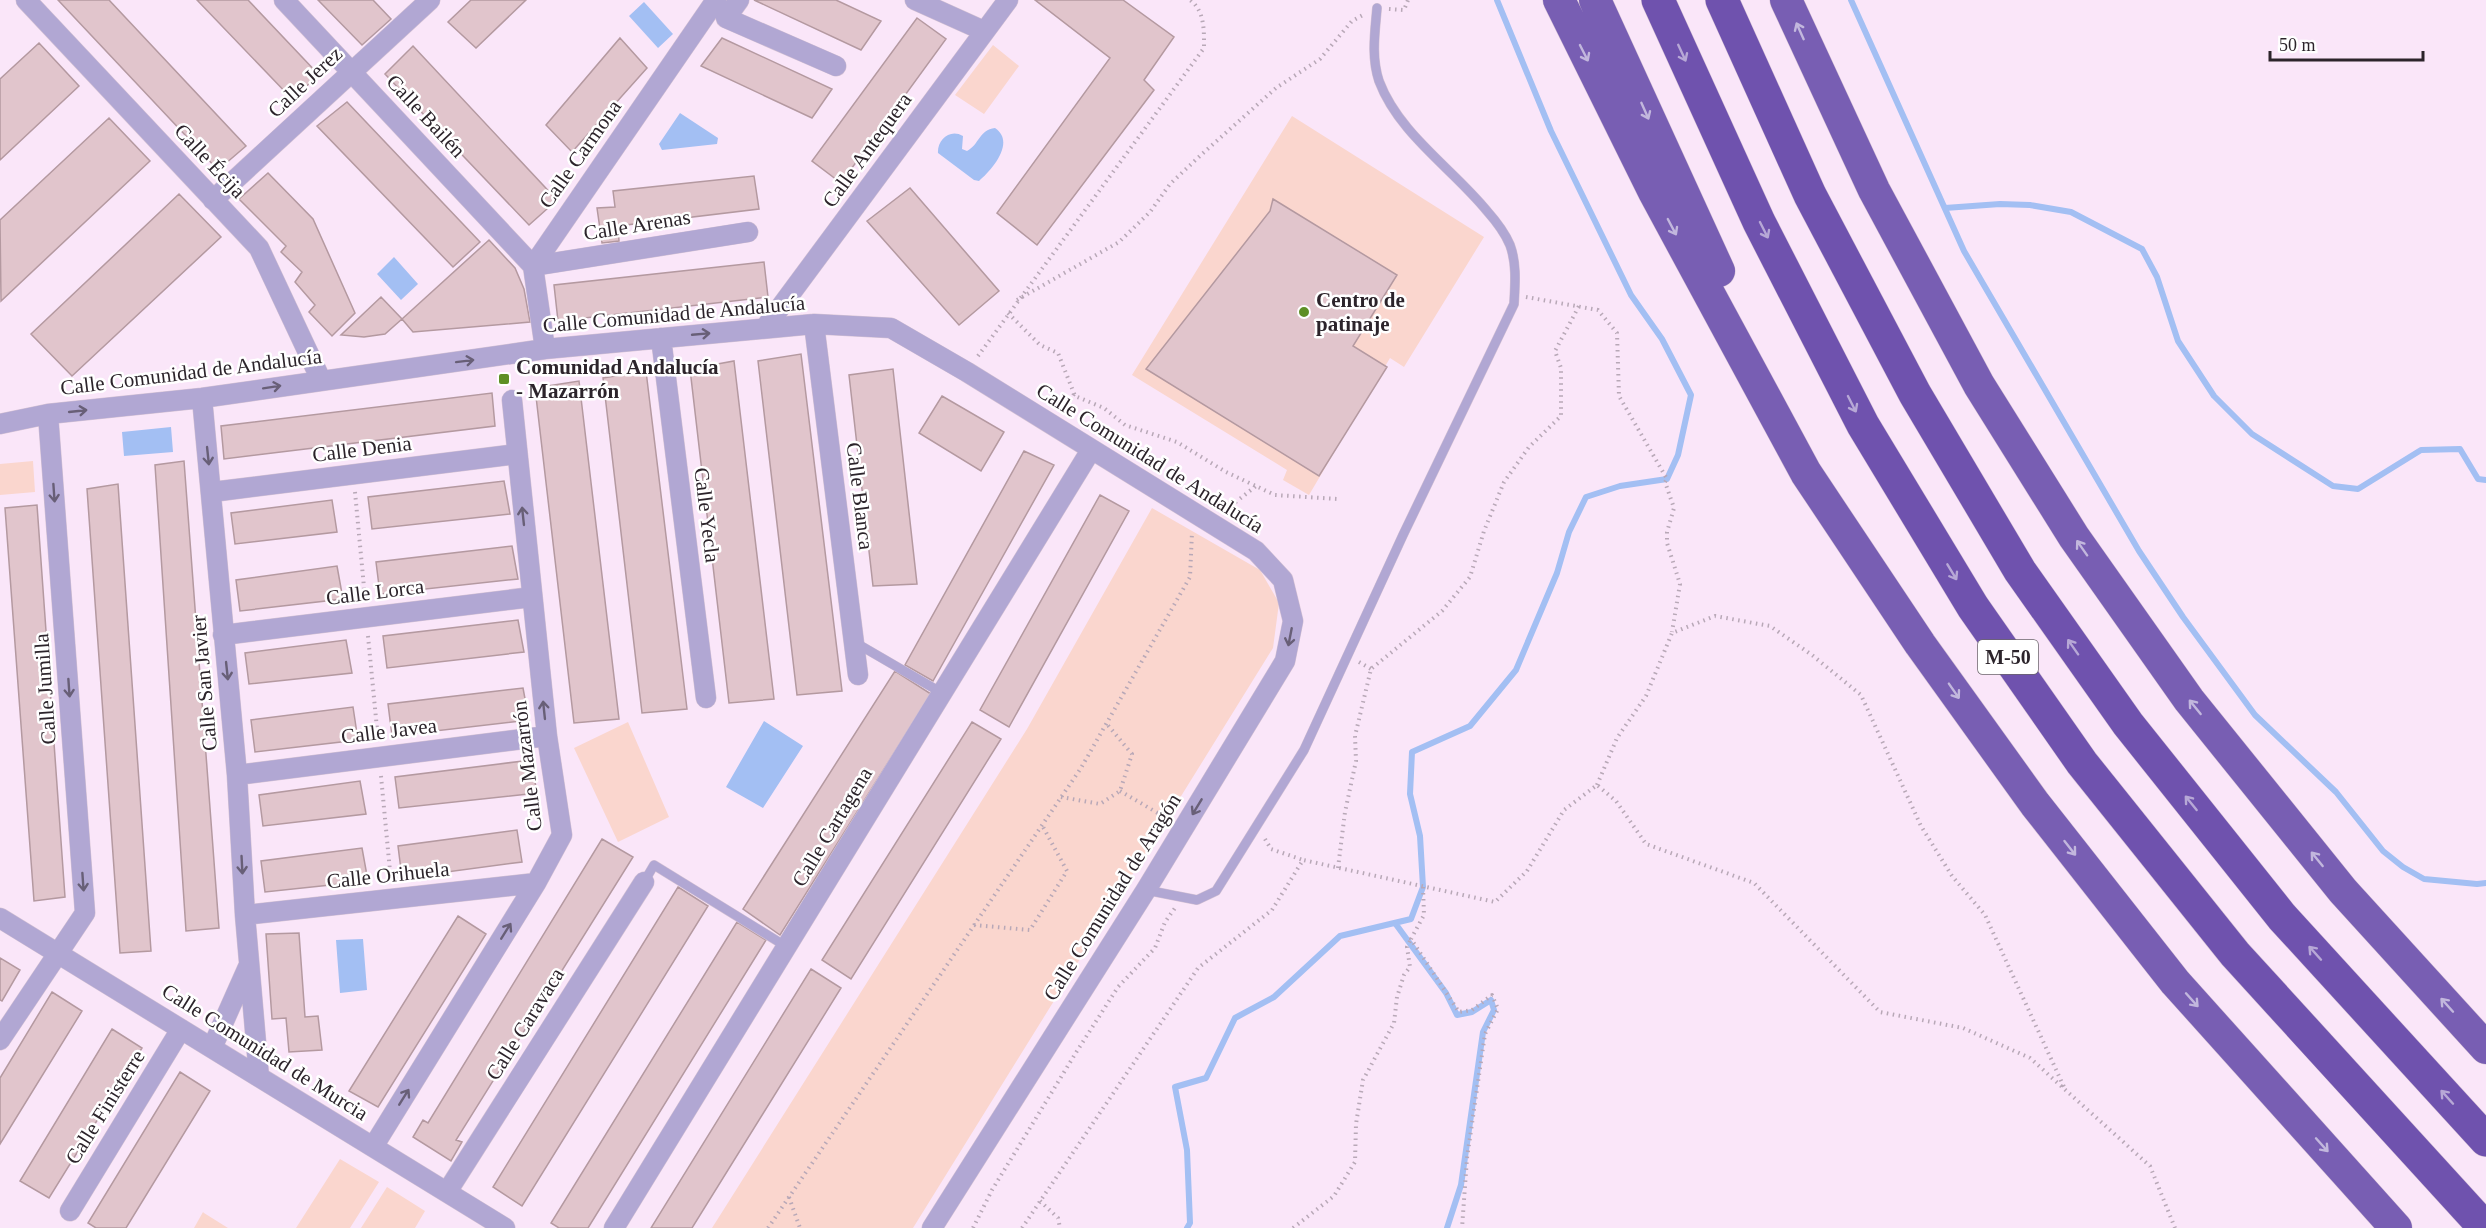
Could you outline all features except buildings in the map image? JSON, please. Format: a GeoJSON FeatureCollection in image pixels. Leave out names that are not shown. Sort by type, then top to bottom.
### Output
{"type":"FeatureCollection","features":[{"type":"Feature","properties":{"kind":"highway"},"geometry":{"type":"LineString","coordinates":[[1559,0],[1654,192],[1800,463],[1920,644],[2035,804],[2175,982],[2396,1228]]}},
{"type":"Feature","properties":{"kind":"highway"},"geometry":{"type":"LineString","coordinates":[[1595,0],[1707,248],[1815,459],[1920,644]]}},
{"type":"Feature","properties":{"kind":"highway","name":"M-50"},"geometry":{"type":"LineString","coordinates":[[1658,0],[1760,222],[1863,425],[1973,607],[2082,763],[2235,954],[2485,1228]]}},
{"type":"Feature","properties":{"kind":"highway","name":"M-50"},"geometry":{"type":"LineString","coordinates":[[1722,0],[1810,195],[1916,393],[2020,571],[2128,724],[2282,917],[2486,1140]]}},
{"type":"Feature","properties":{"kind":"highway"},"geometry":{"type":"LineString","coordinates":[[1786,0],[1874,190],[1979,385],[2074,537],[2189,700],[2343,891],[2486,1048]]}},
{"type":"Feature","properties":{"kind":"highway"},"geometry":{"type":"LineString","coordinates":[[1809,0],[1959,346]]}},
{"type":"Feature","properties":{"kind":"street","name":"Calle Écija"},"geometry":{"type":"LineString","coordinates":[[26,0],[259,248],[321,380]]}},
{"type":"Feature","properties":{"kind":"street","name":"Calle Bailén"},"geometry":{"type":"LineString","coordinates":[[284,0],[533,266]]}},
{"type":"Feature","properties":{"kind":"street","name":"Calle Jerez"},"geometry":{"type":"LineString","coordinates":[[213,200],[429,0]]}},
{"type":"Feature","properties":{"kind":"street","name":"Calle Carmona"},"geometry":{"type":"LineString","coordinates":[[533,266],[716,0]]}},
{"type":"Feature","properties":{"kind":"street"},"geometry":{"type":"LineString","coordinates":[[739,0],[726,18],[836,66]]}},
{"type":"Feature","properties":{"kind":"street"},"geometry":{"type":"LineString","coordinates":[[915,0],[984,31]]}},
{"type":"Feature","properties":{"kind":"street","name":"Calle Antequera"},"geometry":{"type":"LineString","coordinates":[[765,328],[1008,0]]}},
{"type":"Feature","properties":{"kind":"street","name":"Calle Arenas"},"geometry":{"type":"LineString","coordinates":[[533,266],[748,232]]}},
{"type":"Feature","properties":{"kind":"street"},"geometry":{"type":"LineString","coordinates":[[533,266],[545,349]]}},
{"type":"Feature","properties":{"kind":"street","name":"Calle Comunidad de Andalucía"},"geometry":{"type":"LineString","coordinates":[[0,424],[48,414],[202,398],[545,349],[814,324],[891,328],[967,372],[1256,551],[1283,580]]}},
{"type":"Feature","properties":{"kind":"street","name":"Calle Blanca"},"geometry":{"type":"LineString","coordinates":[[814,324],[858,675]]}},
{"type":"Feature","properties":{"kind":"street","name":"Calle Yecla"},"geometry":{"type":"LineString","coordinates":[[661,338],[706,698]]}},
{"type":"Feature","properties":{"kind":"street","name":"Calle San Javier"},"geometry":{"type":"LineString","coordinates":[[202,398],[237,775],[245,915],[259,1077]]}},
{"type":"Feature","properties":{"kind":"street","name":"Calle Mazarrón"},"geometry":{"type":"LineString","coordinates":[[373,1147],[536,883],[562,835],[547,736],[512,400]]}},
{"type":"Feature","properties":{"kind":"street","name":"Calle Jumilla"},"geometry":{"type":"LineString","coordinates":[[0,1040],[86,913],[48,414]]}},
{"type":"Feature","properties":{"kind":"street","name":"Calle Cartagena"},"geometry":{"type":"LineString","coordinates":[[614,1228],[1091,450]]}},
{"type":"Feature","properties":{"kind":"street","name":"Calle Denia"},"geometry":{"type":"LineString","coordinates":[[212,492],[517,454]]}},
{"type":"Feature","properties":{"kind":"street","name":"Calle Comunidad de Aragón"},"geometry":{"type":"LineString","coordinates":[[932,1228],[1146,890],[1286,661],[1293,621],[1283,580]]}},
{"type":"Feature","properties":{"kind":"street","name":"Calle Lorca"},"geometry":{"type":"LineString","coordinates":[[223,636],[532,597]]}},
{"type":"Feature","properties":{"kind":"street","name":"Calle Javea"},"geometry":{"type":"LineString","coordinates":[[237,775],[547,736]]}},
{"type":"Feature","properties":{"kind":"street","name":"Calle Caravaca"},"geometry":{"type":"LineString","coordinates":[[447,1192],[644,882]]}},
{"type":"Feature","properties":{"kind":"street","name":"Calle Orihuela"},"geometry":{"type":"LineString","coordinates":[[245,915],[536,883]]}},
{"type":"Feature","properties":{"kind":"street","name":"Calle Comunidad de Murcia"},"geometry":{"type":"LineString","coordinates":[[0,918],[505,1228]]}},
{"type":"Feature","properties":{"kind":"street","name":"Calle San Javier"},"geometry":{"type":"LineString","coordinates":[[212,1048],[249,965]]}},
{"type":"Feature","properties":{"kind":"street","name":"Calle Finisterre"},"geometry":{"type":"LineString","coordinates":[[70,1211],[182,1029]]}},
{"type":"Feature","properties":{"kind":"lane"},"geometry":{"type":"LineString","coordinates":[[1146,890],[1197,900],[1216,891],[1257,826],[1304,750],[1403,535],[1514,304],[1516,276],[1510,245],[1478,200],[1401,120],[1386,98],[1378,79],[1374,53],[1377,8]]}},
{"type":"Feature","properties":{"kind":"lane"},"geometry":{"type":"LineString","coordinates":[[854,642],[942,693]]}},
{"type":"Feature","properties":{"kind":"lane"},"geometry":{"type":"LineString","coordinates":[[644,882],[654,865],[787,947]]}},
{"type":"Feature","properties":{"kind":"path"},"geometry":{"type":"LineString","coordinates":[[967,372],[1017,300],[1204,48],[1205,25],[1194,3],[1190,0]]}},
{"type":"Feature","properties":{"kind":"path"},"geometry":{"type":"LineString","coordinates":[[1017,300],[1119,242],[1150,212],[1170,184],[1276,88],[1320,59],[1352,21],[1377,8],[1404,10],[1408,0]]}},
{"type":"Feature","properties":{"kind":"path"},"geometry":{"type":"LineString","coordinates":[[1257,826],[1271,849],[1303,860],[1495,902],[1527,871],[1564,810],[1597,785],[1617,738],[1646,696],[1672,633],[1680,584],[1667,543],[1667,532],[1674,508],[1665,482],[1667,479],[1619,396],[1617,333],[1598,310],[1515,296]]}},
{"type":"Feature","properties":{"kind":"path"},"geometry":{"type":"LineString","coordinates":[[1338,868],[1345,812],[1356,761],[1355,736],[1371,669],[1442,611],[1470,577],[1484,531],[1504,482],[1528,447],[1561,416],[1561,368],[1556,351],[1579,306]]}},
{"type":"Feature","properties":{"kind":"path"},"geometry":{"type":"LineString","coordinates":[[1008,314],[1040,345],[1058,352],[1075,396],[1104,408],[1125,425],[1177,442],[1226,472],[1275,495],[1338,499]]}},
{"type":"Feature","properties":{"kind":"path"},"geometry":{"type":"LineString","coordinates":[[353,474],[393,898]]}},
{"type":"Feature","properties":{"kind":"path"},"geometry":{"type":"LineString","coordinates":[[1220,529],[1232,506],[1256,486]]}},
{"type":"Feature","properties":{"kind":"path"},"geometry":{"type":"LineString","coordinates":[[768,1228],[1081,768],[1190,577],[1193,513]]}},
{"type":"Feature","properties":{"kind":"path"},"geometry":{"type":"LineString","coordinates":[[1672,633],[1715,616],[1770,626],[1812,655],[1861,695],[1921,826],[1952,876],[1985,915],[2065,1090]]}},
{"type":"Feature","properties":{"kind":"path"},"geometry":{"type":"LineString","coordinates":[[1061,797],[1100,804],[1120,791],[1132,754],[1106,723]]}},
{"type":"Feature","properties":{"kind":"path"},"geometry":{"type":"LineString","coordinates":[[1597,785],[1616,801],[1646,844],[1754,883],[1880,1012],[1963,1028],[2030,1058],[2150,1166],[2175,1228]]}},
{"type":"Feature","properties":{"kind":"path"},"geometry":{"type":"LineString","coordinates":[[1120,791],[1184,829]]}},
{"type":"Feature","properties":{"kind":"path"},"geometry":{"type":"LineString","coordinates":[[974,925],[1030,930],[1067,871],[1042,825]]}},
{"type":"Feature","properties":{"kind":"path"},"geometry":{"type":"LineString","coordinates":[[1022,1228],[1198,968],[1272,910],[1303,860]]}},
{"type":"Feature","properties":{"kind":"path"},"geometry":{"type":"LineString","coordinates":[[1293,1228],[1335,1196],[1355,1162],[1356,1124],[1363,1080],[1394,1023],[1397,997],[1404,975],[1410,967],[1407,946],[1425,915],[1424,887]]}},
{"type":"Feature","properties":{"kind":"path"},"geometry":{"type":"LineString","coordinates":[[973,1228],[993,1190],[1077,1051],[1119,987],[1155,948],[1165,922],[1183,897]]}},
{"type":"Feature","properties":{"kind":"path"},"geometry":{"type":"LineString","coordinates":[[1411,939],[1459,1012],[1472,1010],[1491,995],[1498,1009],[1485,1034],[1467,1158],[1462,1228]]}},
{"type":"Feature","properties":{"kind":"path"},"geometry":{"type":"LineString","coordinates":[[789,1196],[800,1228]]}},
{"type":"Feature","properties":{"kind":"path"},"geometry":{"type":"LineString","coordinates":[[1040,1201],[1058,1218],[1060,1228]]}},
{"type":"Feature","properties":{"kind":"shaded area"},"geometry":{"type":"Polygon","coordinates":[[[993,45],[1019,66],[984,114],[955,95],[993,45]]]}},
{"type":"Feature","properties":{"kind":"shaded area","name":"Centro de patinaje"},"geometry":{"type":"Polygon","coordinates":[[[1292,116],[1484,237],[1404,367],[1390,358],[1309,495],[1283,480],[1287,470],[1132,375],[1292,116]]]}},
{"type":"Feature","properties":{"kind":"shaded area"},"geometry":{"type":"Polygon","coordinates":[[[33,461],[35,492],[0,495],[0,464],[33,461]]]}},
{"type":"Feature","properties":{"kind":"shaded area"},"geometry":{"type":"Polygon","coordinates":[[[1152,508],[1260,570],[1279,603],[1273,648],[913,1228],[712,1228],[1027,729],[1152,508]]]}},
{"type":"Feature","properties":{"kind":"shaded area"},"geometry":{"type":"Polygon","coordinates":[[[628,722],[669,817],[618,842],[574,748],[628,722]]]}},
{"type":"Feature","properties":{"kind":"shaded area"},"geometry":{"type":"Polygon","coordinates":[[[340,1159],[379,1182],[350,1228],[296,1228],[340,1159]]]}},
{"type":"Feature","properties":{"kind":"shaded area"},"geometry":{"type":"Polygon","coordinates":[[[387,1187],[425,1211],[415,1228],[361,1228],[387,1187]]]}},
{"type":"Feature","properties":{"kind":"shaded area"},"geometry":{"type":"Polygon","coordinates":[[[204,1213],[228,1228],[194,1228],[204,1213]]]}},
{"type":"Feature","properties":{"kind":"water"},"geometry":{"type":"Polygon","coordinates":[[[644,2],[673,34],[658,48],[629,16],[644,2]]]}},
{"type":"Feature","properties":{"kind":"water"},"geometry":{"type":"Polygon","coordinates":[[[680,113],[718,138],[717,144],[662,150],[659,144],[680,113]]]}},
{"type":"Feature","properties":{"kind":"water"},"geometry":{"type":"Polygon","coordinates":[[[995,128],[1001,134],[1003,148],[990,170],[979,181],[974,180],[938,153],[942,140],[949,134],[963,136],[962,149],[967,151],[982,135],[995,128]]]}},
{"type":"Feature","properties":{"kind":"water"},"geometry":{"type":"Polygon","coordinates":[[[394,257],[418,284],[401,300],[377,274],[394,257]]]}},
{"type":"Feature","properties":{"kind":"water"},"geometry":{"type":"Polygon","coordinates":[[[171,427],[173,452],[124,456],[122,432],[171,427]]]}},
{"type":"Feature","properties":{"kind":"water"},"geometry":{"type":"Polygon","coordinates":[[[764,721],[803,746],[763,808],[726,787],[764,721]]]}},
{"type":"Feature","properties":{"kind":"water"},"geometry":{"type":"Polygon","coordinates":[[[363,939],[367,990],[340,993],[336,940],[363,939]]]}},
{"type":"Feature","properties":{"kind":"waterway"},"geometry":{"type":"LineString","coordinates":[[1187,1228],[1190,1223],[1187,1150],[1175,1087],[1206,1078],[1235,1018],[1274,997],[1340,936],[1411,919],[1423,887],[1420,836],[1410,794],[1412,752],[1470,726],[1516,670],[1557,573],[1569,532],[1586,497],[1620,486],[1667,479],[1678,455],[1691,395],[1662,339],[1631,295],[1551,131],[1497,0]]}},
{"type":"Feature","properties":{"kind":"waterway"},"geometry":{"type":"LineString","coordinates":[[1851,0],[1964,251],[2139,551],[2183,617],[2255,715],[2336,792],[2383,851],[2403,867],[2424,879],[2486,883]]}},
{"type":"Feature","properties":{"kind":"waterway"},"geometry":{"type":"LineString","coordinates":[[1945,208],[2000,204],[2030,205],[2071,212],[2142,249],[2157,277],[2178,341],[2214,396],[2252,434],[2333,486],[2358,489],[2421,450],[2460,449],[2478,479],[2486,480]]}},
{"type":"Feature","properties":{"kind":"waterway"},"geometry":{"type":"LineString","coordinates":[[1395,923],[1446,993],[1457,1015],[1472,1012],[1491,1000],[1494,1010],[1483,1032],[1461,1185],[1447,1228]]}},
{"type":"Feature","properties":{"kind":"place","name":"Centro de patinaje"},"geometry":{"type":"Point","coordinates":[1304,312]}},
{"type":"Feature","properties":{"kind":"place","name":"Comunidad Andalucía - Mazarrón"},"geometry":{"type":"Point","coordinates":[504,379]}}]}
